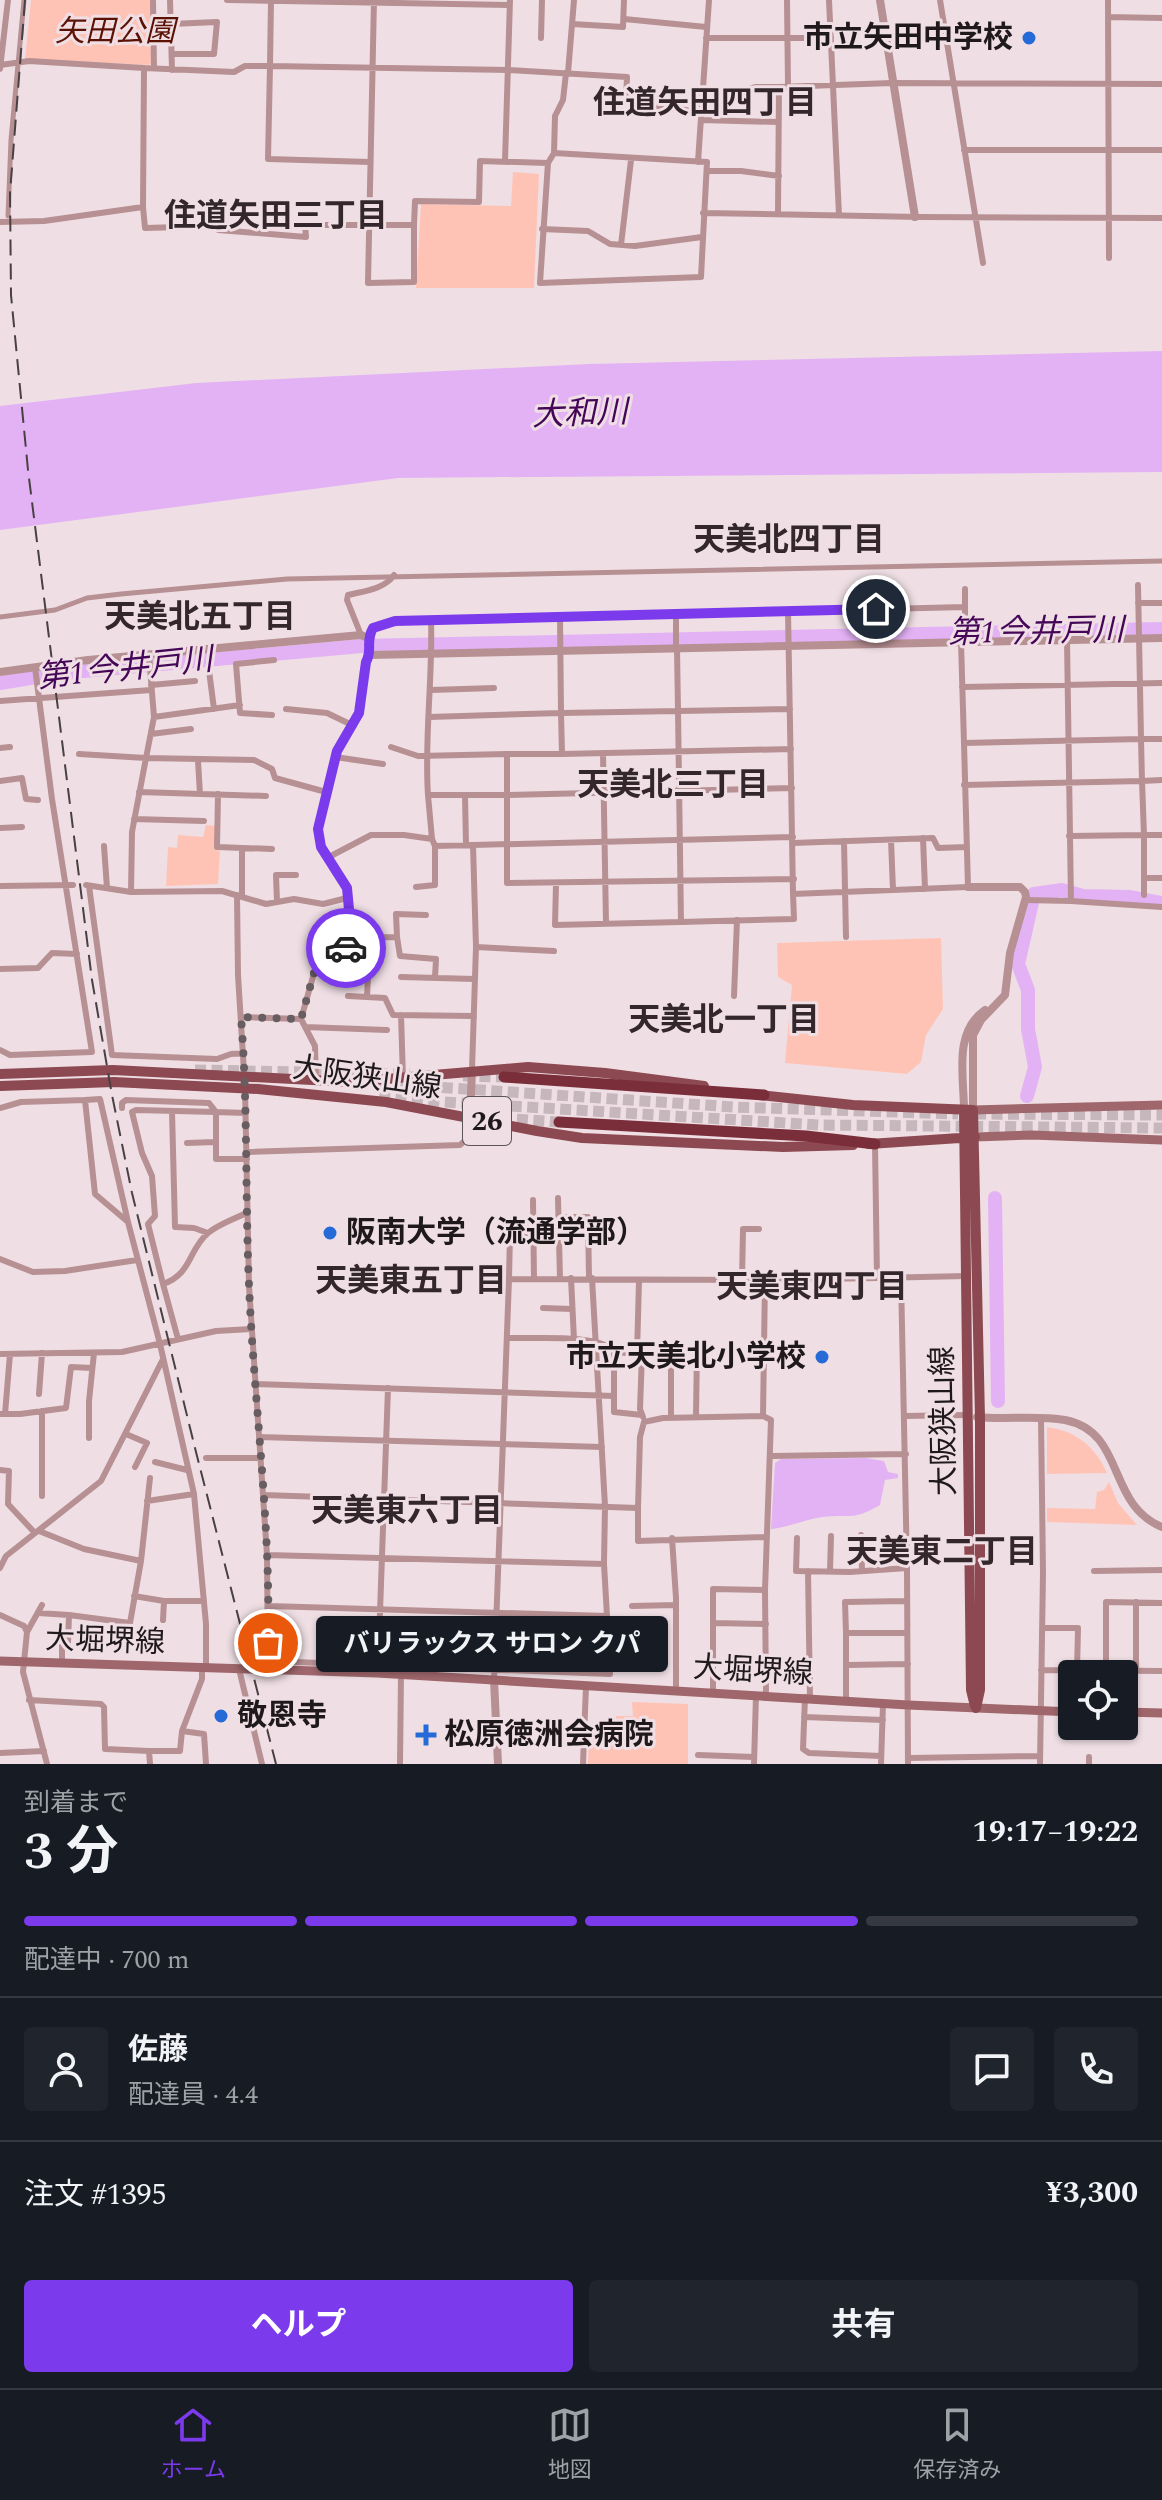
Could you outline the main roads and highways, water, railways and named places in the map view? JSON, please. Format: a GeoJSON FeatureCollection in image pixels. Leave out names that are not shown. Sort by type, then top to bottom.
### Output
{"type":"FeatureCollection","features":[{"type":"Feature","properties":{"kind":"highway"},"geometry":{"type":"LineString","coordinates":[[504,1077],[764,1095]]}},
{"type":"Feature","properties":{"kind":"highway"},"geometry":{"type":"LineString","coordinates":[[559,1122],[815,1137],[875,1144]]}},
{"type":"Feature","properties":{"kind":"main road","name":"大阪狭山線"},"geometry":{"type":"LineString","coordinates":[[0,1074],[113,1070],[351,1082],[528,1067],[577,1070],[853,1105],[969,1110],[974,1417],[971,1690],[976,1708]]}},
{"type":"Feature","properties":{"kind":"main road","name":"大阪狭山線"},"geometry":{"type":"LineString","coordinates":[[0,1086],[114,1082],[245,1088],[359,1098],[582,1138],[783,1147],[970,1137]]}},
{"type":"Feature","properties":{"kind":"main road"},"geometry":{"type":"LineString","coordinates":[[969,1110],[1162,1105]]}},
{"type":"Feature","properties":{"kind":"main road"},"geometry":{"type":"LineString","coordinates":[[970,1137],[1047,1135],[1162,1140]]}},
{"type":"Feature","properties":{"kind":"main road","name":"大阪狭山線"},"geometry":{"type":"LineString","coordinates":[[970,1137],[966,1276],[974,1417]]}},
{"type":"Feature","properties":{"kind":"main road","name":"大堀堺線"},"geometry":{"type":"LineString","coordinates":[[0,1661],[239,1669],[268,1666],[378,1669],[401,1674],[586,1686],[1058,1712]]}},
{"type":"Feature","properties":{"kind":"main road"},"geometry":{"type":"LineString","coordinates":[[1138,1712],[1162,1713]]}},
{"type":"Feature","properties":{"kind":"water","name":"大和川"},"geometry":{"type":"Polygon","coordinates":[[[1162,351],[1162,472],[398,478],[0,530],[0,406],[196,383],[589,364],[1162,351]]]}},
{"type":"Feature","properties":{"kind":"water"},"geometry":{"type":"Polygon","coordinates":[[[866,1458],[884,1461],[888,1472],[898,1474],[898,1478],[885,1480],[880,1505],[857,1515],[817,1518],[771,1529],[775,1463],[781,1459],[866,1458]]]}},
{"type":"Feature","properties":{"kind":"waterway","name":"第1今井戸川"},"geometry":{"type":"LineString","coordinates":[[0,683],[61,673],[362,646],[1162,629]]}},
{"type":"Feature","properties":{"kind":"waterway"},"geometry":{"type":"LineString","coordinates":[[1027,1096],[1035,1067],[1028,1029],[1028,990],[1018,964],[1034,894],[1062,890],[1083,896],[1129,897],[1162,903]]}},
{"type":"Feature","properties":{"kind":"waterway"},"geometry":{"type":"LineString","coordinates":[[995,1198],[998,1401]]}},
{"type":"Feature","properties":{"kind":"tunnel"},"geometry":{"type":"LineString","coordinates":[[195,1070],[410,1074]]}},
{"type":"Feature","properties":{"kind":"tunnel"},"geometry":{"type":"LineString","coordinates":[[463,1076],[504,1077]]}},
{"type":"Feature","properties":{"kind":"tunnel"},"geometry":{"type":"LineString","coordinates":[[376,1083],[734,1107],[958,1114]]}},
{"type":"Feature","properties":{"kind":"tunnel"},"geometry":{"type":"LineString","coordinates":[[379,1098],[820,1125],[1162,1128]]}},
{"type":"Feature","properties":{"kind":"tunnel"},"geometry":{"type":"LineString","coordinates":[[975,1114],[1162,1115]]}},
{"type":"Feature","properties":{"kind":"tunnel"},"geometry":{"type":"LineString","coordinates":[[484,1117],[559,1122]]}},
{"type":"Feature","properties":{"kind":"railway"},"geometry":{"type":"LineString","coordinates":[[25,0],[10,193],[11,295],[28,470],[92,980],[132,1193],[276,1764]]}},
{"type":"Feature","properties":{"kind":"place","name":"市立矢田中学校"},"geometry":{"type":"Point","coordinates":[1029,38]}},
{"type":"Feature","properties":{"kind":"place","name":"阪南大学（流通学部）"},"geometry":{"type":"Point","coordinates":[330,1233]}},
{"type":"Feature","properties":{"kind":"place","name":"市立天美北小学校"},"geometry":{"type":"Point","coordinates":[822,1357]}},
{"type":"Feature","properties":{"kind":"place","name":"バリラックス サロン クパ"},"geometry":{"type":"Point","coordinates":[268,1643]}},
{"type":"Feature","properties":{"kind":"place","name":"敬恩寺"},"geometry":{"type":"Point","coordinates":[221,1716]}},
{"type":"Feature","properties":{"kind":"place","name":"松原徳洲会病院"},"geometry":{"type":"Point","coordinates":[426,1735]}},
{"type":"Feature","properties":{"kind":"district","name":"住道矢田四丁目"},"geometry":{"type":"Point","coordinates":[705,103]}},
{"type":"Feature","properties":{"kind":"district","name":"住道矢田三丁目"},"geometry":{"type":"Point","coordinates":[276,216]}},
{"type":"Feature","properties":{"kind":"district","name":"天美北四丁目"},"geometry":{"type":"Point","coordinates":[789,540]}},
{"type":"Feature","properties":{"kind":"district","name":"天美北五丁目"},"geometry":{"type":"Point","coordinates":[200,617]}},
{"type":"Feature","properties":{"kind":"district","name":"天美北三丁目"},"geometry":{"type":"Point","coordinates":[673,785]}},
{"type":"Feature","properties":{"kind":"district","name":"天美北一丁目"},"geometry":{"type":"Point","coordinates":[724,1020]}},
{"type":"Feature","properties":{"kind":"district","name":"天美東五丁目"},"geometry":{"type":"Point","coordinates":[411,1281]}},
{"type":"Feature","properties":{"kind":"district","name":"天美東四丁目"},"geometry":{"type":"Point","coordinates":[812,1287]}},
{"type":"Feature","properties":{"kind":"district","name":"天美東六丁目"},"geometry":{"type":"Point","coordinates":[407,1511]}},
{"type":"Feature","properties":{"kind":"district","name":"天美東二丁目"},"geometry":{"type":"Point","coordinates":[942,1552]}},
{"type":"Feature","properties":{"kind":"park label","name":"矢田公園"},"geometry":{"type":"Point","coordinates":[115,32]}}]}
